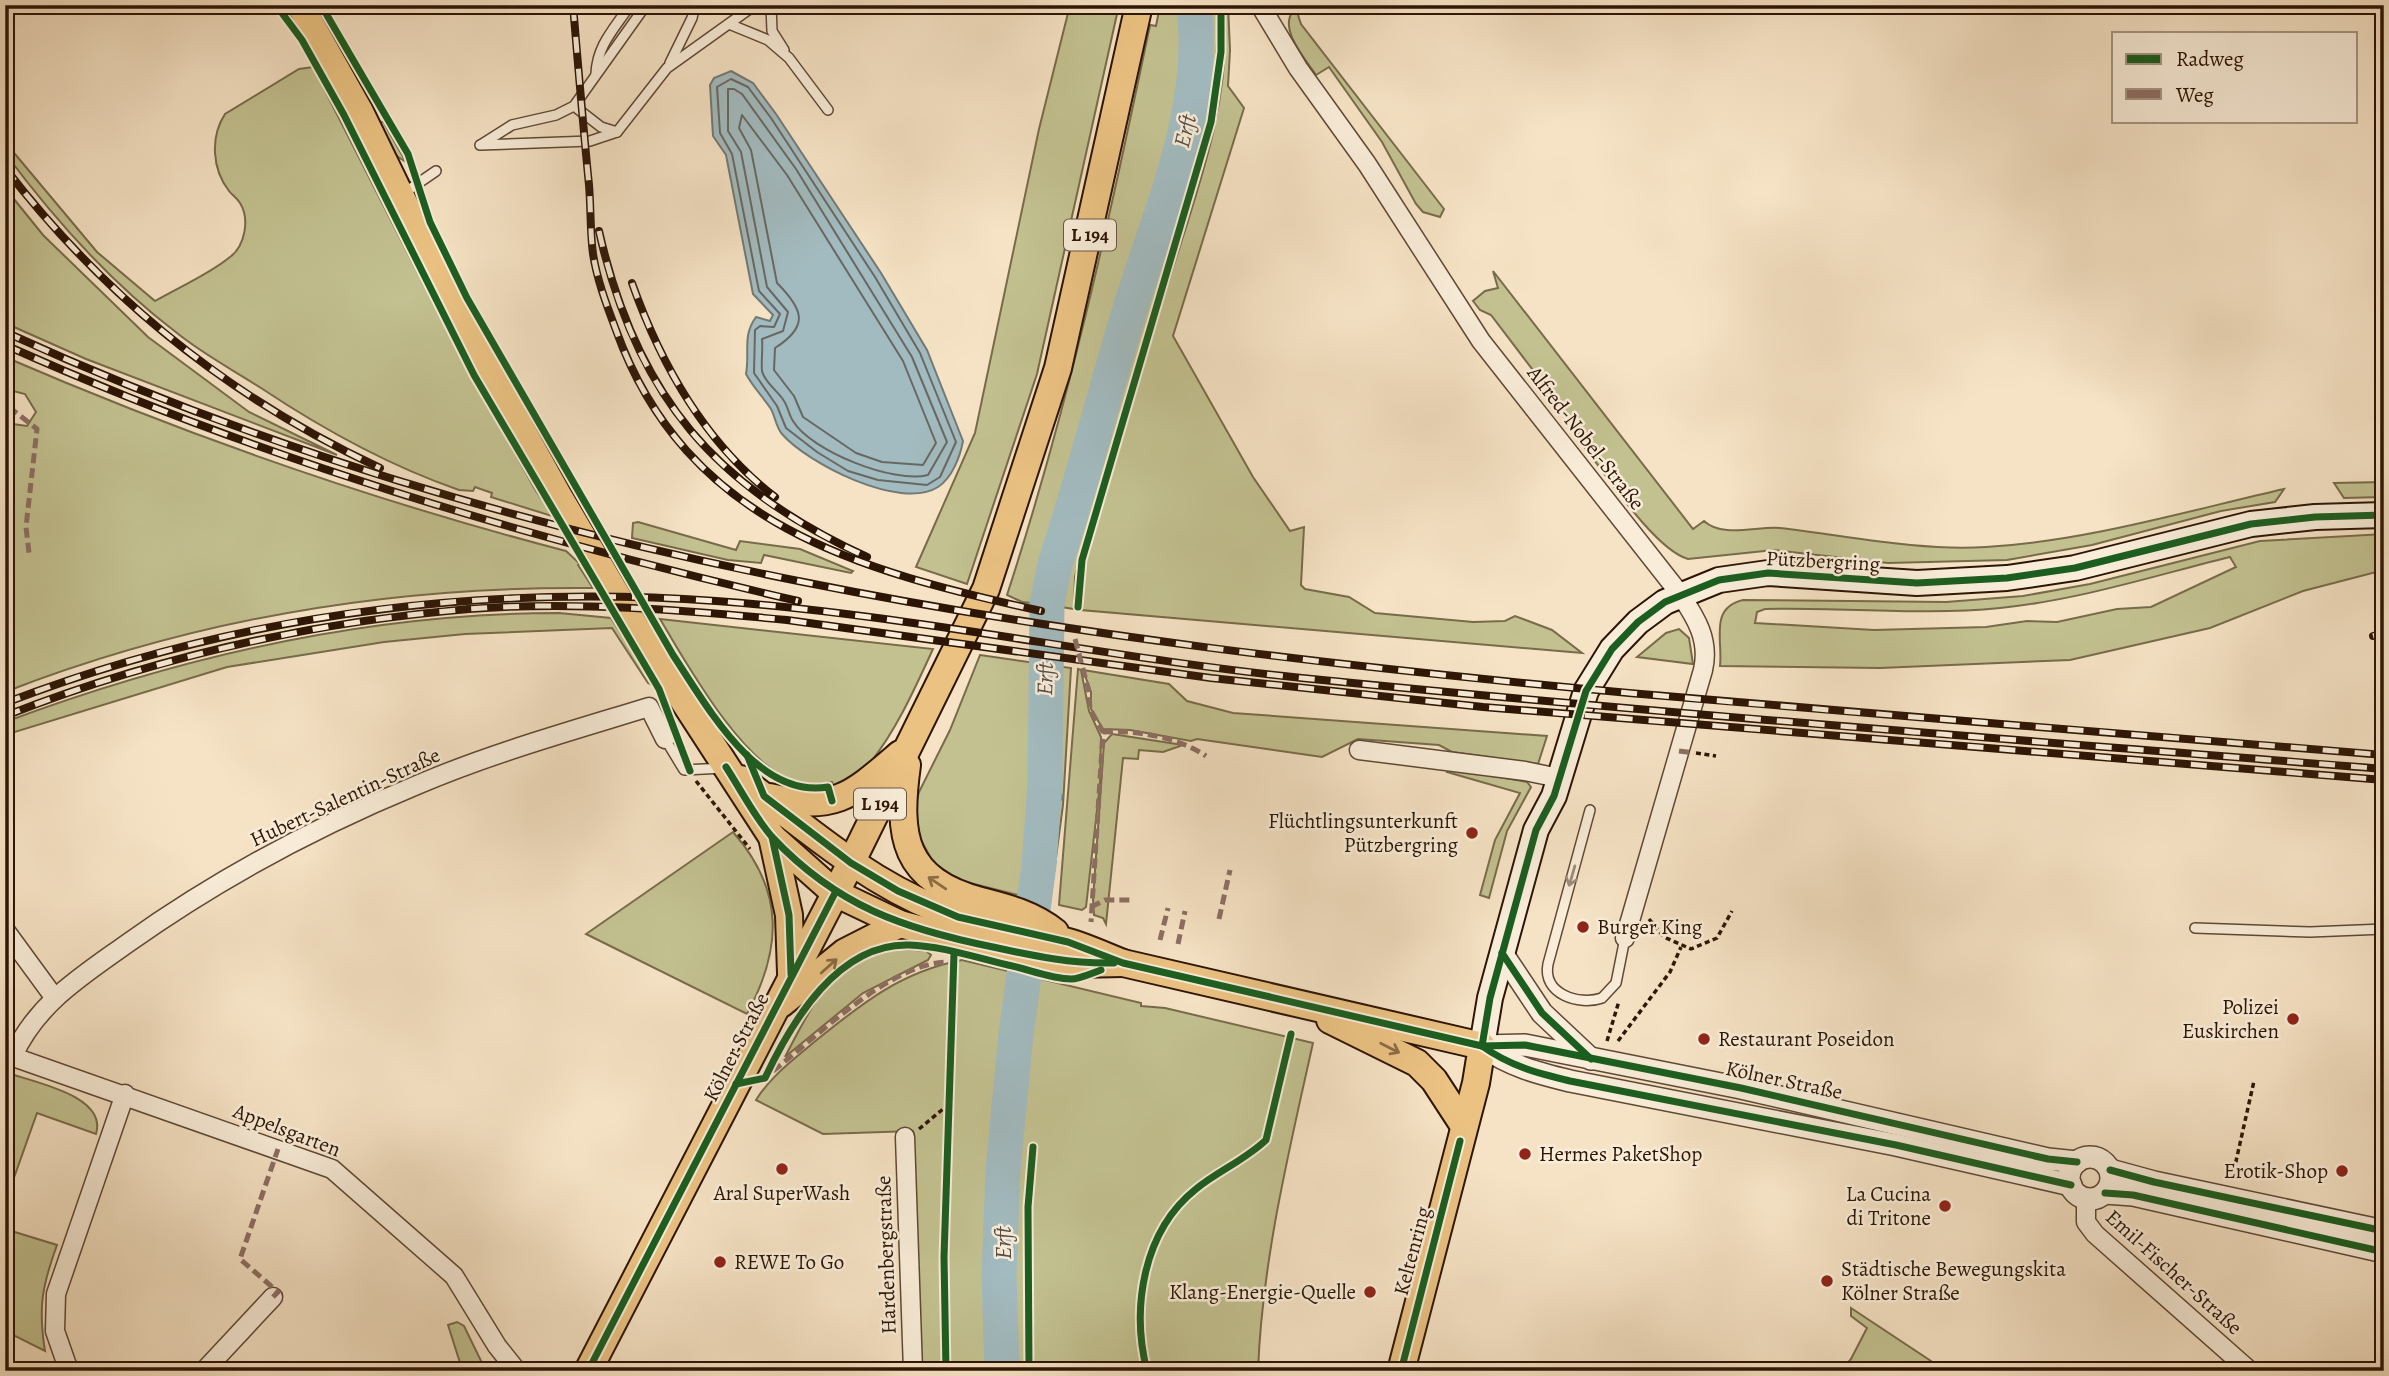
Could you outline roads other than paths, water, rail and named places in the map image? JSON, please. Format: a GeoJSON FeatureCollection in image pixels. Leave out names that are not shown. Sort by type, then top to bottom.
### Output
{"type":"FeatureCollection","features":[{"type":"Feature","properties":{"kind":"main road"},"geometry":{"type":"LineString","coordinates":[[300,5],[359,110],[461,320],[558,495],[635,626],[726,767],[762,844],[789,915],[791,978]]}},
{"type":"Feature","properties":{"kind":"main road","name":"L 194"},"geometry":{"type":"LineString","coordinates":[[851,863],[981,601],[1014,509],[1073,309],[1139,5]]}},
{"type":"Feature","properties":{"kind":"main road","name":"Pützbergring"},"geometry":{"type":"LineString","coordinates":[[1482,1046],[1490,998],[1536,830],[1559,778],[1577,713],[1598,669],[1638,622],[1680,594],[1719,580],[1768,573],[1917,583],[2007,579],[2075,569],[2251,524],[2315,517],[2384,516]]}},
{"type":"Feature","properties":{"kind":"main road"},"geometry":{"type":"LineString","coordinates":[[909,746],[902,804],[908,847],[916,863],[974,921],[1018,911],[1042,922],[1073,951]]}},
{"type":"Feature","properties":{"kind":"main road","name":"L 194"},"geometry":{"type":"LineString","coordinates":[[764,796],[803,804],[832,801],[863,785],[909,746]]}},
{"type":"Feature","properties":{"kind":"main road","name":"Kölner Straße"},"geometry":{"type":"LineString","coordinates":[[726,767],[851,863],[898,891],[974,921],[1073,951],[1482,1046]]}},
{"type":"Feature","properties":{"kind":"main road"},"geometry":{"type":"LineString","coordinates":[[762,844],[835,893]]}},
{"type":"Feature","properties":{"kind":"main road","name":"Kölner Straße"},"geometry":{"type":"LineString","coordinates":[[588,1371],[851,863]]}},
{"type":"Feature","properties":{"kind":"main road","name":"Kölner Straße"},"geometry":{"type":"LineString","coordinates":[[835,893],[900,924],[974,921]]}},
{"type":"Feature","properties":{"kind":"main road","name":"L 194"},"geometry":{"type":"LineString","coordinates":[[776,1008],[845,952],[900,924]]}},
{"type":"Feature","properties":{"kind":"main road"},"geometry":{"type":"LineString","coordinates":[[1284,998],[1417,1063],[1434,1080],[1464,1126]]}},
{"type":"Feature","properties":{"kind":"main road","name":"Keltenring"},"geometry":{"type":"LineString","coordinates":[[1401,1371],[1482,1046]]}},
{"type":"Feature","properties":{"kind":"street","name":"Alfred-Nobel-Straße"},"geometry":{"type":"LineString","coordinates":[[1261,6],[1298,68],[1382,186],[1475,332],[1680,594],[1702,631],[1705,662],[1625,938]]}},
{"type":"Feature","properties":{"kind":"street","name":"Hubert-Salentin-Straße"},"geometry":{"type":"LineString","coordinates":[[9,1055],[54,997],[147,930],[293,841],[419,784],[649,707],[668,743]]}},
{"type":"Feature","properties":{"kind":"street"},"geometry":{"type":"LineString","coordinates":[[1359,750],[1511,769],[1559,778]]}},
{"type":"Feature","properties":{"kind":"street"},"geometry":{"type":"LineString","coordinates":[[5,930],[54,997]]}},
{"type":"Feature","properties":{"kind":"street"},"geometry":{"type":"LineString","coordinates":[[1502,953],[1542,1013],[1595,1060]]}},
{"type":"Feature","properties":{"kind":"street","name":"Kölner Straße"},"geometry":{"type":"LineString","coordinates":[[1482,1046],[1525,1045],[1819,1105],[2058,1161],[2077,1162]]}},
{"type":"Feature","properties":{"kind":"street","name":"Kölner Straße"},"geometry":{"type":"LineString","coordinates":[[1482,1046],[1512,1065],[1570,1081],[2044,1176],[2087,1192],[2133,1195],[2384,1252]]}},
{"type":"Feature","properties":{"kind":"street","name":"Appelsgarten"},"geometry":{"type":"LineString","coordinates":[[9,1055],[332,1169],[454,1276],[497,1346],[517,1371]]}},
{"type":"Feature","properties":{"kind":"street"},"geometry":{"type":"LineString","coordinates":[[68,1370],[55,1331],[56,1294],[125,1094]]}},
{"type":"Feature","properties":{"kind":"street","name":"Hardenbergstraße"},"geometry":{"type":"LineString","coordinates":[[905,1137],[913,1371]]}},
{"type":"Feature","properties":{"kind":"street"},"geometry":{"type":"LineString","coordinates":[[2109,1170],[2111,1182],[2087,1192],[2070,1172],[2077,1162],[2095,1158],[2109,1170],[2154,1182],[2384,1231]]}},
{"type":"Feature","properties":{"kind":"street","name":"Emil-Fischer-Straße"},"geometry":{"type":"LineString","coordinates":[[2087,1192],[2086,1222],[2101,1241],[2250,1371]]}},
{"type":"Feature","properties":{"kind":"street"},"geometry":{"type":"LineString","coordinates":[[204,1371],[240,1318],[273,1297]]}},
{"type":"Feature","properties":{"kind":"lane"},"geometry":{"type":"LineString","coordinates":[[596,75],[596,60],[602,45],[630,5]]}},
{"type":"Feature","properties":{"kind":"lane"},"geometry":{"type":"LineString","coordinates":[[646,5],[574,106],[556,115],[512,125],[480,145],[590,141],[617,132],[667,68],[692,18],[695,5]]}},
{"type":"Feature","properties":{"kind":"lane"},"geometry":{"type":"LineString","coordinates":[[667,68],[695,45],[755,5]]}},
{"type":"Feature","properties":{"kind":"lane"},"geometry":{"type":"LineString","coordinates":[[771,5],[772,31],[828,110]]}},
{"type":"Feature","properties":{"kind":"lane"},"geometry":{"type":"LineString","coordinates":[[729,24],[768,40],[789,58]]}},
{"type":"Feature","properties":{"kind":"lane"},"geometry":{"type":"LineString","coordinates":[[574,106],[601,127],[617,132]]}},
{"type":"Feature","properties":{"kind":"lane"},"geometry":{"type":"LineString","coordinates":[[400,196],[436,171]]}},
{"type":"Feature","properties":{"kind":"lane","name":"Hubert-Salentin-Straße"},"geometry":{"type":"LineString","coordinates":[[668,743],[684,770],[726,767]]}},
{"type":"Feature","properties":{"kind":"lane"},"geometry":{"type":"LineString","coordinates":[[1590,810],[1548,964],[1549,982],[1556,990],[1576,1000],[1602,998],[1616,984],[1625,938]]}},
{"type":"Feature","properties":{"kind":"lane"},"geometry":{"type":"LineString","coordinates":[[2195,928],[2310,932],[2384,929]]}},
{"type":"Feature","properties":{"kind":"water"},"geometry":{"type":"Polygon","coordinates":[[[731,71],[753,83],[776,114],[881,273],[927,350],[963,441],[955,467],[938,487],[921,493],[901,493],[855,480],[832,470],[794,446],[782,434],[771,409],[746,374],[748,338],[752,324],[756,317],[770,321],[773,315],[753,294],[726,155],[713,136],[710,85],[714,78],[731,71]]]}},
{"type":"Feature","properties":{"kind":"waterway","name":"Erft"},"geometry":{"type":"LineString","coordinates":[[1002,1371],[999,1276],[1003,1170],[1016,1034],[1039,865],[1045,783],[1047,604],[1055,564],[1120,341],[1178,160],[1194,83],[1194,5]]}},
{"type":"Feature","properties":{"kind":"waterway"},"geometry":{"type":"LineString","coordinates":[[1043,814],[1061,797]]}},
{"type":"Feature","properties":{"kind":"railway"},"geometry":{"type":"LineString","coordinates":[[573,5],[592,246],[597,273],[616,330],[647,396],[686,451],[734,494],[787,529],[845,556],[908,578],[1041,611]]}},
{"type":"Feature","properties":{"kind":"railway"},"geometry":{"type":"LineString","coordinates":[[5,168],[85,260],[174,341],[273,410],[325,441],[380,468]]}},
{"type":"Feature","properties":{"kind":"railway"},"geometry":{"type":"LineString","coordinates":[[599,231],[615,290],[635,342],[660,388],[690,430],[726,467],[767,500],[814,530],[867,557]]}},
{"type":"Feature","properties":{"kind":"railway"},"geometry":{"type":"LineString","coordinates":[[632,283],[657,343],[688,401],[727,452],[775,497]]}},
{"type":"Feature","properties":{"kind":"railway"},"geometry":{"type":"LineString","coordinates":[[5,332],[200,413],[397,480],[598,536],[801,582],[1006,618],[1213,648],[1420,672],[1629,693],[2384,755]]}},
{"type":"Feature","properties":{"kind":"railway"},"geometry":{"type":"LineString","coordinates":[[5,345],[198,424],[396,492],[596,550],[798,601]]}},
{"type":"Feature","properties":{"kind":"railway"},"geometry":{"type":"LineString","coordinates":[[5,703],[91,673],[179,648],[266,628],[354,613],[444,603],[533,597],[624,597],[716,601],[863,616],[1155,660],[1302,678],[1707,715],[2384,769]]}},
{"type":"Feature","properties":{"kind":"railway"},"geometry":{"type":"LineString","coordinates":[[5,716],[61,695],[175,660],[292,633],[469,609],[589,606],[787,620],[1211,678],[1483,707],[2384,780]]}},
{"type":"Feature","properties":{"kind":"railway"},"geometry":{"type":"LineString","coordinates":[[2373,636],[2384,633]]}},
{"type":"Feature","properties":{"kind":"place","name":"Flüchtlingsunterkunft Pützbergring"},"geometry":{"type":"Point","coordinates":[1472,833]}},
{"type":"Feature","properties":{"kind":"place","name":"Burger King"},"geometry":{"type":"Point","coordinates":[1583,927]}},
{"type":"Feature","properties":{"kind":"place","name":"Polizei Euskirchen"},"geometry":{"type":"Point","coordinates":[2293,1019]}},
{"type":"Feature","properties":{"kind":"place","name":"Restaurant Poseidon"},"geometry":{"type":"Point","coordinates":[1704,1039]}},
{"type":"Feature","properties":{"kind":"place","name":"Hermes PaketShop"},"geometry":{"type":"Point","coordinates":[1525,1154]}},
{"type":"Feature","properties":{"kind":"place","name":"Aral SuperWash"},"geometry":{"type":"Point","coordinates":[782,1169]}},
{"type":"Feature","properties":{"kind":"place","name":"Erotik-Shop"},"geometry":{"type":"Point","coordinates":[2342,1171]}},
{"type":"Feature","properties":{"kind":"place","name":"La Cucina di Tritone"},"geometry":{"type":"Point","coordinates":[1945,1206]}},
{"type":"Feature","properties":{"kind":"place","name":"REWE To Go"},"geometry":{"type":"Point","coordinates":[720,1262]}},
{"type":"Feature","properties":{"kind":"place","name":"Städtische Bewegungskita Kölner Straße"},"geometry":{"type":"Point","coordinates":[1827,1281]}},
{"type":"Feature","properties":{"kind":"place","name":"Klang-Energie-Quelle"},"geometry":{"type":"Point","coordinates":[1370,1292]}}]}
